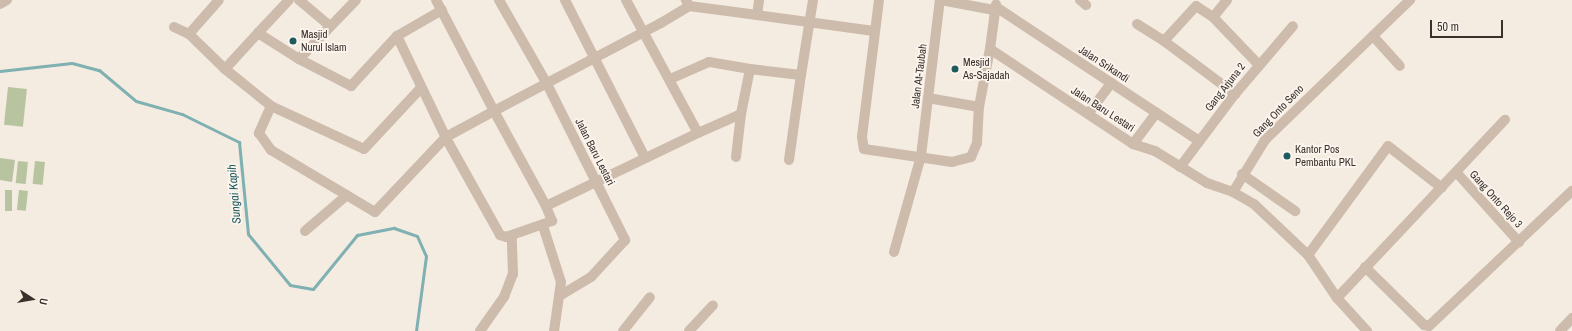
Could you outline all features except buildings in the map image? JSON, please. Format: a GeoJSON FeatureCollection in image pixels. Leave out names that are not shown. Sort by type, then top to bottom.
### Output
{"type":"FeatureCollection","features":[{"type":"Feature","properties":{"kind":"street"},"geometry":{"type":"LineString","coordinates":[[0,4],[7,0]]}},
{"type":"Feature","properties":{"kind":"street"},"geometry":{"type":"LineString","coordinates":[[189,34],[220,0]]}},
{"type":"Feature","properties":{"kind":"street"},"geometry":{"type":"LineString","coordinates":[[225,69],[289,0]]}},
{"type":"Feature","properties":{"kind":"street"},"geometry":{"type":"LineString","coordinates":[[299,0],[330,26]]}},
{"type":"Feature","properties":{"kind":"street"},"geometry":{"type":"LineString","coordinates":[[299,59],[356,0]]}},
{"type":"Feature","properties":{"kind":"street"},"geometry":{"type":"LineString","coordinates":[[397,36],[420,89],[500,235],[512,236],[543,226],[552,220],[546,206],[436,0]]}},
{"type":"Feature","properties":{"kind":"street","name":"Jalan Baru Lestari"},"geometry":{"type":"LineString","coordinates":[[498,0],[546,82],[625,242],[591,277],[561,295]]}},
{"type":"Feature","properties":{"kind":"street"},"geometry":{"type":"LineString","coordinates":[[565,0],[645,158]]}},
{"type":"Feature","properties":{"kind":"street"},"geometry":{"type":"LineString","coordinates":[[626,0],[698,133]]}},
{"type":"Feature","properties":{"kind":"street"},"geometry":{"type":"LineString","coordinates":[[757,15],[759,0]]}},
{"type":"Feature","properties":{"kind":"street"},"geometry":{"type":"LineString","coordinates":[[789,160],[813,0]]}},
{"type":"Feature","properties":{"kind":"street"},"geometry":{"type":"LineString","coordinates":[[879,0],[874,31],[862,146],[868,152],[921,156],[952,162],[971,157],[977,143],[979,107],[990,49],[995,6],[940,0]]}},
{"type":"Feature","properties":{"kind":"street","name":"Jalan At-Taubah"},"geometry":{"type":"LineString","coordinates":[[894,252],[921,156],[940,0]]}},
{"type":"Feature","properties":{"kind":"street"},"geometry":{"type":"LineString","coordinates":[[1213,17],[1227,0]]}},
{"type":"Feature","properties":{"kind":"street","name":"Gang Onto Seno"},"geometry":{"type":"LineString","coordinates":[[1233,192],[1242,174],[1265,140],[1410,0]]}},
{"type":"Feature","properties":{"kind":"street"},"geometry":{"type":"LineString","coordinates":[[271,106],[259,130],[263,141],[271,150],[347,195],[378,211],[446,137],[643,31],[688,3],[809,23],[874,31]]}},
{"type":"Feature","properties":{"kind":"street","name":"Jalan Srikandi"},"geometry":{"type":"LineString","coordinates":[[995,6],[1199,141]]}},
{"type":"Feature","properties":{"kind":"street"},"geometry":{"type":"LineString","coordinates":[[1164,41],[1196,6],[1213,17],[1258,64]]}},
{"type":"Feature","properties":{"kind":"street"},"geometry":{"type":"LineString","coordinates":[[258,33],[299,59],[351,86],[397,36],[442,10]]}},
{"type":"Feature","properties":{"kind":"street"},"geometry":{"type":"LineString","coordinates":[[1137,24],[1164,41],[1235,94]]}},
{"type":"Feature","properties":{"kind":"street","name":"Gang Arjuna 2"},"geometry":{"type":"LineString","coordinates":[[1180,167],[1258,64],[1293,26]]}},
{"type":"Feature","properties":{"kind":"street"},"geometry":{"type":"LineString","coordinates":[[174,27],[189,34],[225,69],[271,106],[364,149],[420,89]]}},
{"type":"Feature","properties":{"kind":"street"},"geometry":{"type":"LineString","coordinates":[[1373,36],[1400,66]]}},
{"type":"Feature","properties":{"kind":"street","name":"Jalan Baru Lestari"},"geometry":{"type":"LineString","coordinates":[[990,49],[1133,144],[1155,151],[1207,183],[1233,192],[1272,220],[1308,255],[1337,298],[1367,331]]}},
{"type":"Feature","properties":{"kind":"street"},"geometry":{"type":"LineString","coordinates":[[670,79],[709,62],[801,75]]}},
{"type":"Feature","properties":{"kind":"street"},"geometry":{"type":"LineString","coordinates":[[736,157],[741,114],[750,69]]}},
{"type":"Feature","properties":{"kind":"street"},"geometry":{"type":"LineString","coordinates":[[1088,114],[1111,83]]}},
{"type":"Feature","properties":{"kind":"street"},"geometry":{"type":"LineString","coordinates":[[928,98],[979,107]]}},
{"type":"Feature","properties":{"kind":"street"},"geometry":{"type":"LineString","coordinates":[[1133,144],[1156,113]]}},
{"type":"Feature","properties":{"kind":"street"},"geometry":{"type":"LineString","coordinates":[[546,206],[596,181],[741,114]]}},
{"type":"Feature","properties":{"kind":"street"},"geometry":{"type":"LineString","coordinates":[[1337,298],[1365,267],[1457,173],[1505,120]]}},
{"type":"Feature","properties":{"kind":"street"},"geometry":{"type":"LineString","coordinates":[[1308,255],[1388,146],[1442,188]]}},
{"type":"Feature","properties":{"kind":"street","name":"Gang Onto Rejo 3"},"geometry":{"type":"LineString","coordinates":[[1457,173],[1519,242]]}},
{"type":"Feature","properties":{"kind":"street"},"geometry":{"type":"LineString","coordinates":[[1242,174],[1295,211]]}},
{"type":"Feature","properties":{"kind":"street"},"geometry":{"type":"LineString","coordinates":[[1365,267],[1427,326],[1519,242],[1572,191]]}},
{"type":"Feature","properties":{"kind":"street"},"geometry":{"type":"LineString","coordinates":[[305,231],[347,195]]}},
{"type":"Feature","properties":{"kind":"street"},"geometry":{"type":"LineString","coordinates":[[543,226],[559,271],[561,295],[554,331]]}},
{"type":"Feature","properties":{"kind":"street"},"geometry":{"type":"LineString","coordinates":[[480,331],[504,297],[513,274],[512,236]]}},
{"type":"Feature","properties":{"kind":"street"},"geometry":{"type":"LineString","coordinates":[[623,331],[650,297]]}},
{"type":"Feature","properties":{"kind":"street"},"geometry":{"type":"LineString","coordinates":[[690,331],[713,305]]}},
{"type":"Feature","properties":{"kind":"street"},"geometry":{"type":"LineString","coordinates":[[1560,331],[1572,318]]}},
{"type":"Feature","properties":{"kind":"green space"},"geometry":{"type":"Polygon","coordinates":[[[8,87],[27,89],[23,127],[4,125],[8,87]]]}},
{"type":"Feature","properties":{"kind":"green space"},"geometry":{"type":"Polygon","coordinates":[[[0,158],[15,160],[12,182],[0,180],[0,158]]]}},
{"type":"Feature","properties":{"kind":"green space"},"geometry":{"type":"Polygon","coordinates":[[[18,161],[28,162],[26,184],[16,183],[18,161]]]}},
{"type":"Feature","properties":{"kind":"green space"},"geometry":{"type":"Polygon","coordinates":[[[35,161],[45,162],[43,185],[33,184],[35,161]]]}},
{"type":"Feature","properties":{"kind":"green space"},"geometry":{"type":"Polygon","coordinates":[[[5,190],[12,190],[12,211],[5,211],[5,190]]]}},
{"type":"Feature","properties":{"kind":"green space"},"geometry":{"type":"Polygon","coordinates":[[[19,190],[28,191],[26,211],[17,210],[19,190]]]}},
{"type":"Feature","properties":{"kind":"waterway","name":"Sungai Kapih"},"geometry":{"type":"LineString","coordinates":[[0,71],[72,63],[99,70],[136,101],[182,114],[239,142],[248,234],[290,285],[313,289],[357,235],[394,228],[417,236],[426,256],[416,331]]}},
{"type":"Feature","properties":{"kind":"place","name":"Masjid Nurul Islam"},"geometry":{"type":"Point","coordinates":[293,41]}},
{"type":"Feature","properties":{"kind":"place","name":"Mesjid As-Sajadah"},"geometry":{"type":"Point","coordinates":[955,69]}},
{"type":"Feature","properties":{"kind":"place","name":"Kantor Pos Pembantu PKL"},"geometry":{"type":"Point","coordinates":[1287,156]}}]}
